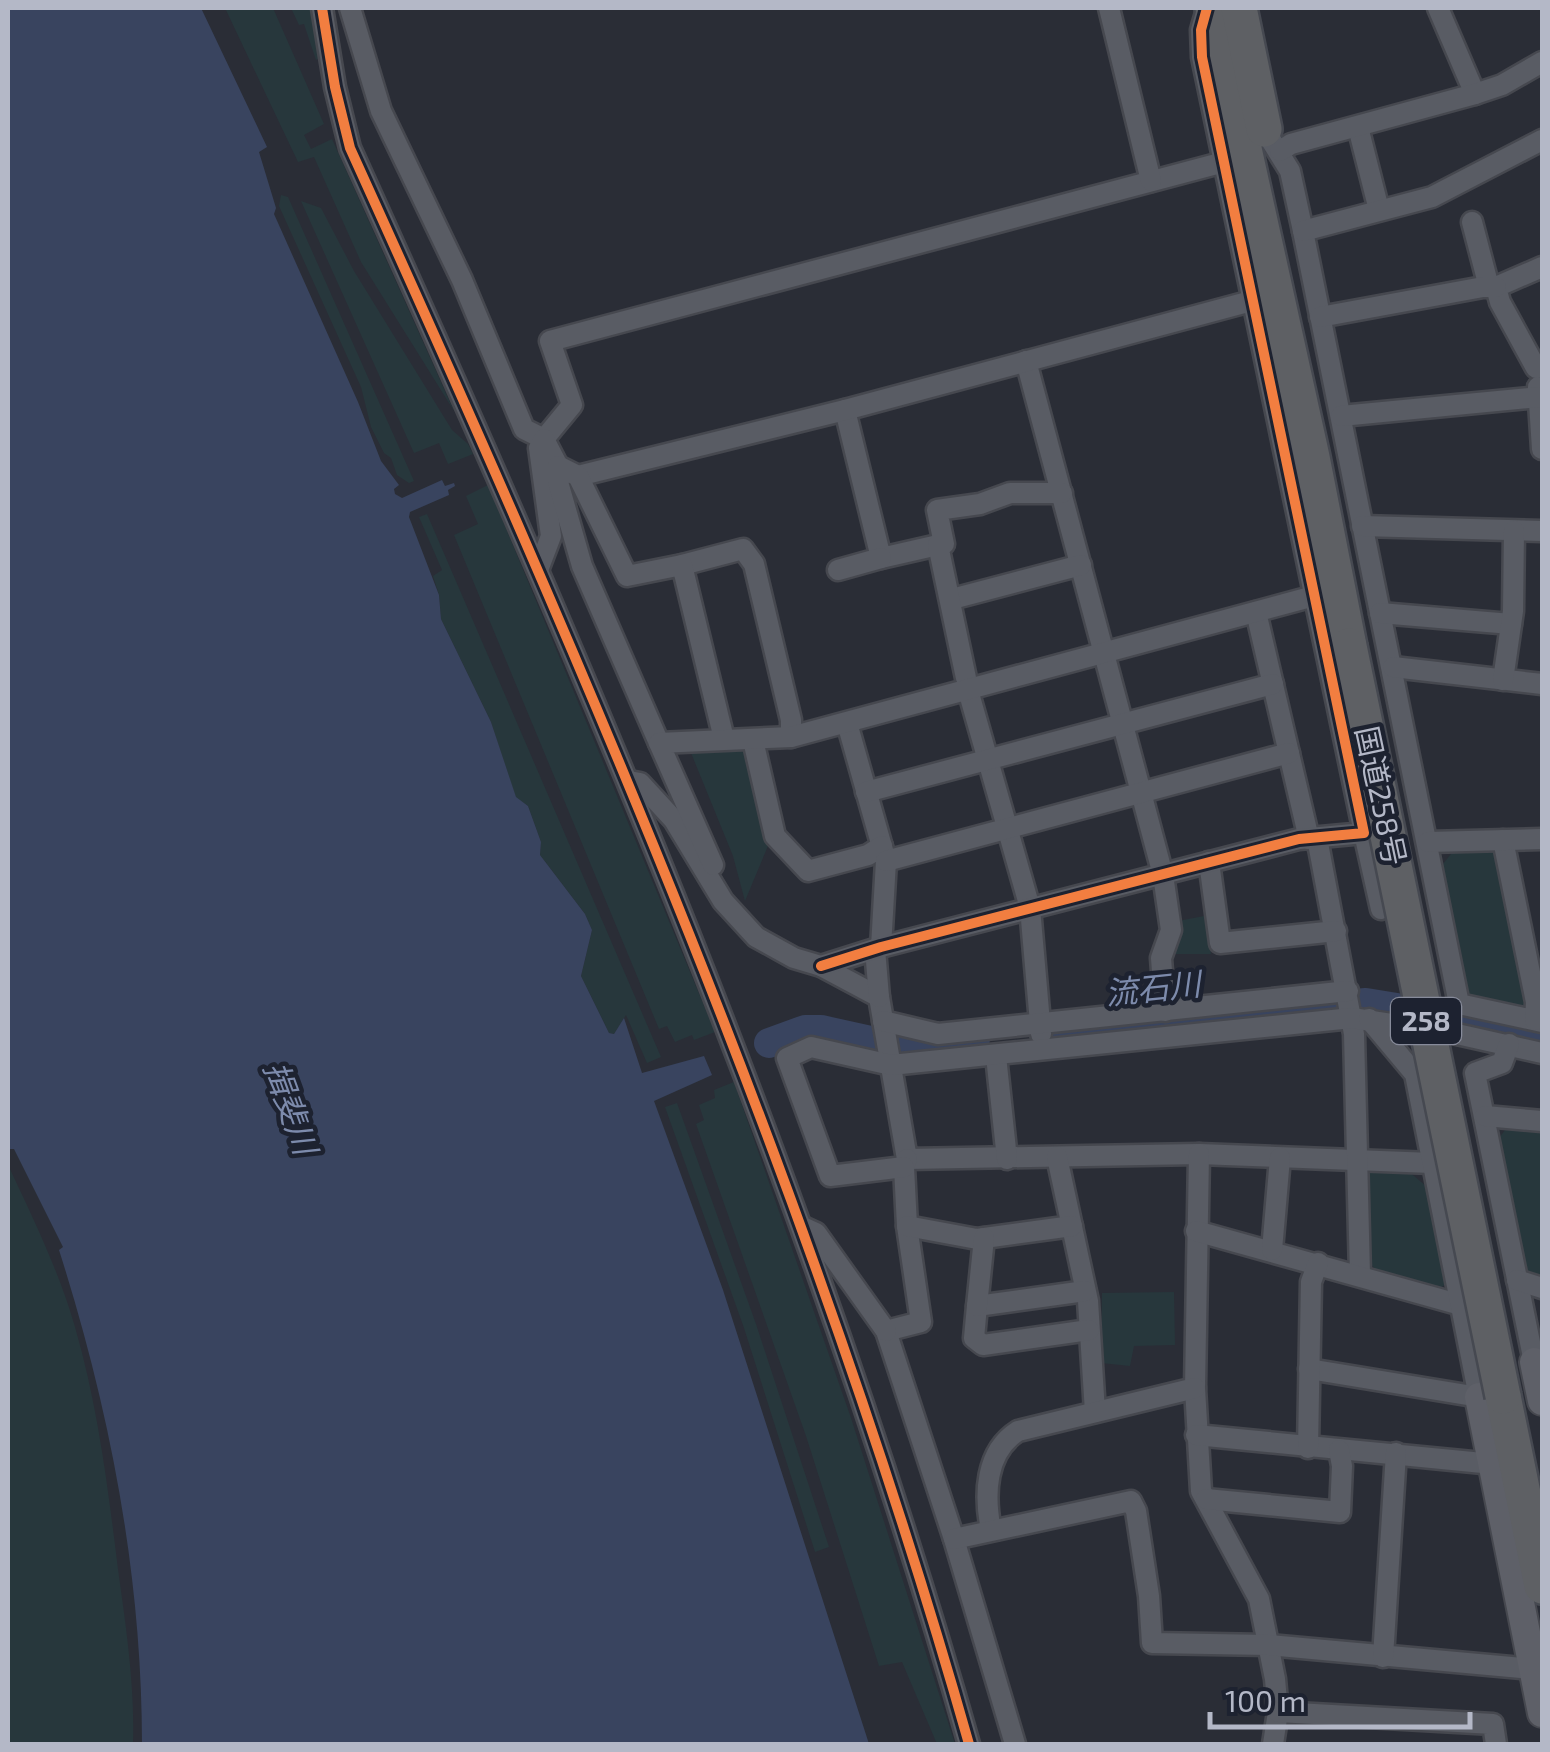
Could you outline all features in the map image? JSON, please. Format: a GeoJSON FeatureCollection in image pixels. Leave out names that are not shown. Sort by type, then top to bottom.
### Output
{"type":"FeatureCollection","features":[{"type":"Feature","properties":{"kind":"highway","name":"国道258号"},"geometry":{"type":"LineString","coordinates":[[1210,8],[1312,458],[1373,642]]}},
{"type":"Feature","properties":{"kind":"highway","name":"国道258号"},"geometry":{"type":"LineString","coordinates":[[1238,8],[1272,140],[1542,1491]]}},
{"type":"Feature","properties":{"kind":"highway","name":"国道258号"},"geometry":{"type":"LineString","coordinates":[[1523,1388],[1542,1586]]}},
{"type":"Feature","properties":{"kind":"street"},"geometry":{"type":"LineString","coordinates":[[322,8],[334,87],[350,148],[628,781],[802,1228],[897,1506],[969,1744]]}},
{"type":"Feature","properties":{"kind":"street"},"geometry":{"type":"LineString","coordinates":[[350,8],[381,110],[462,280],[524,429],[544,439],[558,466],[558,482],[582,566],[732,912]]}},
{"type":"Feature","properties":{"kind":"street"},"geometry":{"type":"LineString","coordinates":[[1109,8],[1151,181]]}},
{"type":"Feature","properties":{"kind":"street"},"geometry":{"type":"LineString","coordinates":[[1210,8],[1201,30],[1202,56],[1381,908]]}},
{"type":"Feature","properties":{"kind":"street"},"geometry":{"type":"LineString","coordinates":[[1443,9],[1475,94]]}},
{"type":"Feature","properties":{"kind":"street"},"geometry":{"type":"LineString","coordinates":[[1272,140],[1291,144],[1475,94],[1502,85],[1542,62]]}},
{"type":"Feature","properties":{"kind":"street"},"geometry":{"type":"LineString","coordinates":[[1358,127],[1379,210]]}},
{"type":"Feature","properties":{"kind":"street"},"geometry":{"type":"LineString","coordinates":[[1272,140],[1290,171],[1362,526],[1373,642],[1428,842],[1460,1004],[1539,1021],[1503,840]]}},
{"type":"Feature","properties":{"kind":"street"},"geometry":{"type":"LineString","coordinates":[[1303,231],[1432,196],[1542,140]]}},
{"type":"Feature","properties":{"kind":"street"},"geometry":{"type":"LineString","coordinates":[[538,570],[551,536],[538,448],[572,405],[550,341],[1224,162]]}},
{"type":"Feature","properties":{"kind":"street"},"geometry":{"type":"LineString","coordinates":[[1472,222],[1500,302],[1540,367],[1542,450]]}},
{"type":"Feature","properties":{"kind":"street"},"geometry":{"type":"LineString","coordinates":[[1320,317],[1493,287],[1542,267]]}},
{"type":"Feature","properties":{"kind":"street"},"geometry":{"type":"LineString","coordinates":[[578,476],[845,410],[1254,300]]}},
{"type":"Feature","properties":{"kind":"street"},"geometry":{"type":"LineString","coordinates":[[1026,361],[1164,875],[1172,930],[1161,958],[1165,1011]]}},
{"type":"Feature","properties":{"kind":"street"},"geometry":{"type":"LineString","coordinates":[[1341,416],[1538,398]]}},
{"type":"Feature","properties":{"kind":"street"},"geometry":{"type":"LineString","coordinates":[[845,410],[881,558]]}},
{"type":"Feature","properties":{"kind":"street"},"geometry":{"type":"LineString","coordinates":[[558,466],[578,476],[627,576],[743,550],[754,564],[791,720],[791,737]]}},
{"type":"Feature","properties":{"kind":"street"},"geometry":{"type":"LineString","coordinates":[[838,570],[944,544],[937,510],[980,504],[1010,493],[1062,493]]}},
{"type":"Feature","properties":{"kind":"street"},"geometry":{"type":"LineString","coordinates":[[1362,526],[1542,532]]}},
{"type":"Feature","properties":{"kind":"street"},"geometry":{"type":"LineString","coordinates":[[1503,680],[1511,624],[1514,531]]}},
{"type":"Feature","properties":{"kind":"street"},"geometry":{"type":"LineString","coordinates":[[938,545],[967,684],[1030,908],[1041,1037]]}},
{"type":"Feature","properties":{"kind":"street"},"geometry":{"type":"LineString","coordinates":[[682,565],[724,739]]}},
{"type":"Feature","properties":{"kind":"street"},"geometry":{"type":"LineString","coordinates":[[952,599],[1081,565]]}},
{"type":"Feature","properties":{"kind":"street"},"geometry":{"type":"LineString","coordinates":[[659,743],[791,737],[967,684],[1314,596]]}},
{"type":"Feature","properties":{"kind":"street"},"geometry":{"type":"LineString","coordinates":[[1256,612],[1353,1007],[1360,1275]]}},
{"type":"Feature","properties":{"kind":"street"},"geometry":{"type":"LineString","coordinates":[[1373,642],[1511,624]]}},
{"type":"Feature","properties":{"kind":"street"},"geometry":{"type":"LineString","coordinates":[[1373,642],[1503,680],[1542,684]]}},
{"type":"Feature","properties":{"kind":"street"},"geometry":{"type":"LineString","coordinates":[[866,792],[1273,684]]}},
{"type":"Feature","properties":{"kind":"street"},"geometry":{"type":"LineString","coordinates":[[847,722],[884,853],[879,997],[906,1163],[907,1226],[921,1322],[886,1331]]}},
{"type":"Feature","properties":{"kind":"street"},"geometry":{"type":"LineString","coordinates":[[752,740],[775,836],[808,871],[1006,828],[1289,752]]}},
{"type":"Feature","properties":{"kind":"street"},"geometry":{"type":"LineString","coordinates":[[628,781],[640,783],[674,820],[732,912],[756,937],[879,997]]}},
{"type":"Feature","properties":{"kind":"street"},"geometry":{"type":"LineString","coordinates":[[1428,842],[1542,839],[1542,821]]}},
{"type":"Feature","properties":{"kind":"street"},"geometry":{"type":"LineString","coordinates":[[821,966],[1209,862],[1313,838],[1364,834]]}},
{"type":"Feature","properties":{"kind":"street"},"geometry":{"type":"LineString","coordinates":[[1209,862],[1220,944],[1336,932]]}},
{"type":"Feature","properties":{"kind":"street"},"geometry":{"type":"LineString","coordinates":[[1353,1007],[1415,1074],[1460,1305],[1523,1388]]}},
{"type":"Feature","properties":{"kind":"street"},"geometry":{"type":"LineString","coordinates":[[884,1028],[1041,1037],[1353,1007]]}},
{"type":"Feature","properties":{"kind":"street"},"geometry":{"type":"LineString","coordinates":[[1412,1026],[1353,1007],[1165,1011],[1041,1037],[996,1056],[890,1062],[812,1047],[787,1058],[830,1176],[906,1163],[1007,1158],[1199,1154],[1432,1162]]}},
{"type":"Feature","properties":{"kind":"street"},"geometry":{"type":"LineString","coordinates":[[1457,1034],[1542,1054]]}},
{"type":"Feature","properties":{"kind":"street"},"geometry":{"type":"LineString","coordinates":[[1509,1044],[1502,1063],[1475,1072],[1517,1280],[1523,1388],[1493,1464],[1542,1712]]}},
{"type":"Feature","properties":{"kind":"street"},"geometry":{"type":"LineString","coordinates":[[996,1056],[1007,1158]]}},
{"type":"Feature","properties":{"kind":"street"},"geometry":{"type":"LineString","coordinates":[[1485,1116],[1542,1120]]}},
{"type":"Feature","properties":{"kind":"street"},"geometry":{"type":"LineString","coordinates":[[1199,1154],[1195,1388],[1201,1491],[1259,1599],[1278,1712],[1272,1744]]}},
{"type":"Feature","properties":{"kind":"street"},"geometry":{"type":"LineString","coordinates":[[1057,1157],[1085,1291],[1094,1412]]}},
{"type":"Feature","properties":{"kind":"street"},"geometry":{"type":"LineString","coordinates":[[1272,1250],[1280,1158]]}},
{"type":"Feature","properties":{"kind":"street"},"geometry":{"type":"LineString","coordinates":[[907,1226],[984,1238],[1072,1226]]}},
{"type":"Feature","properties":{"kind":"street"},"geometry":{"type":"LineString","coordinates":[[802,1228],[816,1233],[886,1331],[1015,1744]]}},
{"type":"Feature","properties":{"kind":"street"},"geometry":{"type":"LineString","coordinates":[[1196,1230],[1460,1305]]}},
{"type":"Feature","properties":{"kind":"street"},"geometry":{"type":"LineString","coordinates":[[984,1238],[974,1338],[983,1345],[1089,1330]]}},
{"type":"Feature","properties":{"kind":"street"},"geometry":{"type":"LineString","coordinates":[[1308,1448],[1312,1282],[1318,1264]]}},
{"type":"Feature","properties":{"kind":"street"},"geometry":{"type":"LineString","coordinates":[[1517,1280],[1542,1288]]}},
{"type":"Feature","properties":{"kind":"street"},"geometry":{"type":"LineString","coordinates":[[978,1306],[1085,1291]]}},
{"type":"Feature","properties":{"kind":"street"},"geometry":{"type":"LineString","coordinates":[[1309,1369],[1523,1388]]}},
{"type":"Feature","properties":{"kind":"street"},"geometry":{"type":"LineString","coordinates":[[991,1530],[986,1502],[995,1456],[1001,1445],[1018,1431],[1195,1388]]}},
{"type":"Feature","properties":{"kind":"street"},"geometry":{"type":"LineString","coordinates":[[1196,1435],[1493,1464]]}},
{"type":"Feature","properties":{"kind":"street"},"geometry":{"type":"LineString","coordinates":[[1206,1499],[1340,1512],[1339,1450]]}},
{"type":"Feature","properties":{"kind":"street"},"geometry":{"type":"LineString","coordinates":[[1382,1656],[1396,1453]]}},
{"type":"Feature","properties":{"kind":"street"},"geometry":{"type":"LineString","coordinates":[[954,1539],[1130,1502],[1136,1511],[1152,1643],[1269,1645],[1532,1669]]}},
{"type":"Feature","properties":{"kind":"street"},"geometry":{"type":"LineString","coordinates":[[1278,1712],[1493,1724],[1496,1744]]}},
{"type":"Feature","properties":{"kind":"shaded area"},"geometry":{"type":"Polygon","coordinates":[[[225,8],[273,8],[324,124],[304,135],[311,149],[332,139],[454,411],[361,262],[314,157],[298,162],[225,8]]]}},
{"type":"Feature","properties":{"kind":"shaded area"},"geometry":{"type":"Polygon","coordinates":[[[291,8],[313,8],[319,58],[316,60],[304,24],[299,25],[291,8]]]}},
{"type":"Feature","properties":{"kind":"shaded area"},"geometry":{"type":"Polygon","coordinates":[[[281,195],[288,197],[414,481],[409,483],[397,475],[371,427],[361,387],[279,206],[281,195]]]}},
{"type":"Feature","properties":{"kind":"shaded area"},"geometry":{"type":"Polygon","coordinates":[[[301,201],[321,208],[354,271],[452,430],[473,454],[448,464],[439,443],[414,453],[301,201]]]}},
{"type":"Feature","properties":{"kind":"shaded area"},"geometry":{"type":"Polygon","coordinates":[[[488,485],[715,1032],[675,1042],[667,1026],[659,1029],[454,535],[478,524],[466,496],[488,485]]]}},
{"type":"Feature","properties":{"kind":"shaded area"},"geometry":{"type":"Polygon","coordinates":[[[427,514],[661,1057],[647,1063],[626,1015],[614,1034],[609,1033],[581,976],[592,930],[585,914],[540,855],[541,842],[528,806],[516,798],[491,722],[441,619],[433,576],[442,570],[419,517],[427,514]]]}},
{"type":"Feature","properties":{"kind":"shaded area"},"geometry":{"type":"Polygon","coordinates":[[[740,747],[749,752],[770,841],[745,901],[733,856],[689,748],[740,747]]]}},
{"type":"Feature","properties":{"kind":"shaded area"},"geometry":{"type":"Polygon","coordinates":[[[1455,849],[1489,850],[1500,858],[1529,1001],[1521,1009],[1475,999],[1466,992],[1439,869],[1455,849]]]}},
{"type":"Feature","properties":{"kind":"shaded area"},"geometry":{"type":"Polygon","coordinates":[[[1204,916],[1211,954],[1172,954],[1178,921],[1204,916]]]}},
{"type":"Feature","properties":{"kind":"shaded area"},"geometry":{"type":"Polygon","coordinates":[[[734,1082],[851,1418],[955,1744],[937,1744],[902,1662],[879,1666],[806,1436],[696,1124],[704,1120],[699,1105],[715,1098],[714,1090],[734,1082]]]}},
{"type":"Feature","properties":{"kind":"shaded area"},"geometry":{"type":"Polygon","coordinates":[[[677,1103],[756,1324],[829,1547],[815,1552],[744,1328],[665,1107],[677,1103]]]}},
{"type":"Feature","properties":{"kind":"shaded area"},"geometry":{"type":"Polygon","coordinates":[[[1510,1123],[1542,1129],[1542,1279],[1523,1265],[1497,1141],[1510,1123]]]}},
{"type":"Feature","properties":{"kind":"shaded area"},"geometry":{"type":"Polygon","coordinates":[[[8,1165],[61,1286],[90,1387],[127,1635],[133,1744],[8,1744],[8,1165]]]}},
{"type":"Feature","properties":{"kind":"shaded area"},"geometry":{"type":"Polygon","coordinates":[[[1368,1170],[1407,1170],[1427,1187],[1447,1283],[1438,1290],[1376,1270],[1369,1262],[1368,1170]]]}},
{"type":"Feature","properties":{"kind":"shaded area"},"geometry":{"type":"Polygon","coordinates":[[[1174,1292],[1175,1345],[1134,1346],[1130,1366],[1101,1363],[1102,1293],[1174,1292]]]}},
{"type":"Feature","properties":{"kind":"water","name":"揖斐川"},"geometry":{"type":"Polygon","coordinates":[[[8,8],[201,8],[267,147],[259,152],[276,208],[274,214],[381,461],[399,485],[395,494],[402,498],[442,480],[445,486],[454,483],[449,495],[410,512],[409,517],[439,595],[441,619],[491,722],[516,797],[528,806],[541,842],[540,855],[585,914],[592,930],[581,976],[609,1033],[614,1034],[624,1018],[642,1073],[704,1056],[712,1075],[654,1101],[723,1290],[869,1744],[142,1744],[136,1618],[108,1432],[59,1250],[63,1247],[14,1149],[8,1149],[8,8]]]}},
{"type":"Feature","properties":{"kind":"waterway","name":"流石川"},"geometry":{"type":"LineString","coordinates":[[1056,1031],[1366,1003],[1483,1022],[1542,1039]]}},
{"type":"Feature","properties":{"kind":"waterway","name":"流石川"},"geometry":{"type":"LineString","coordinates":[[769,1043],[805,1030],[893,1046],[920,1047],[975,1039]]}},
{"type":"Feature","properties":{"kind":"cycle path"},"geometry":{"type":"LineString","coordinates":[[322,8],[350,148],[608,736],[767,1134],[840,1336],[969,1744]]}},
{"type":"Feature","properties":{"kind":"cycle path"},"geometry":{"type":"LineString","coordinates":[[821,966],[1299,839],[1364,833],[1202,57],[1201,30],[1207,8]]}}]}
